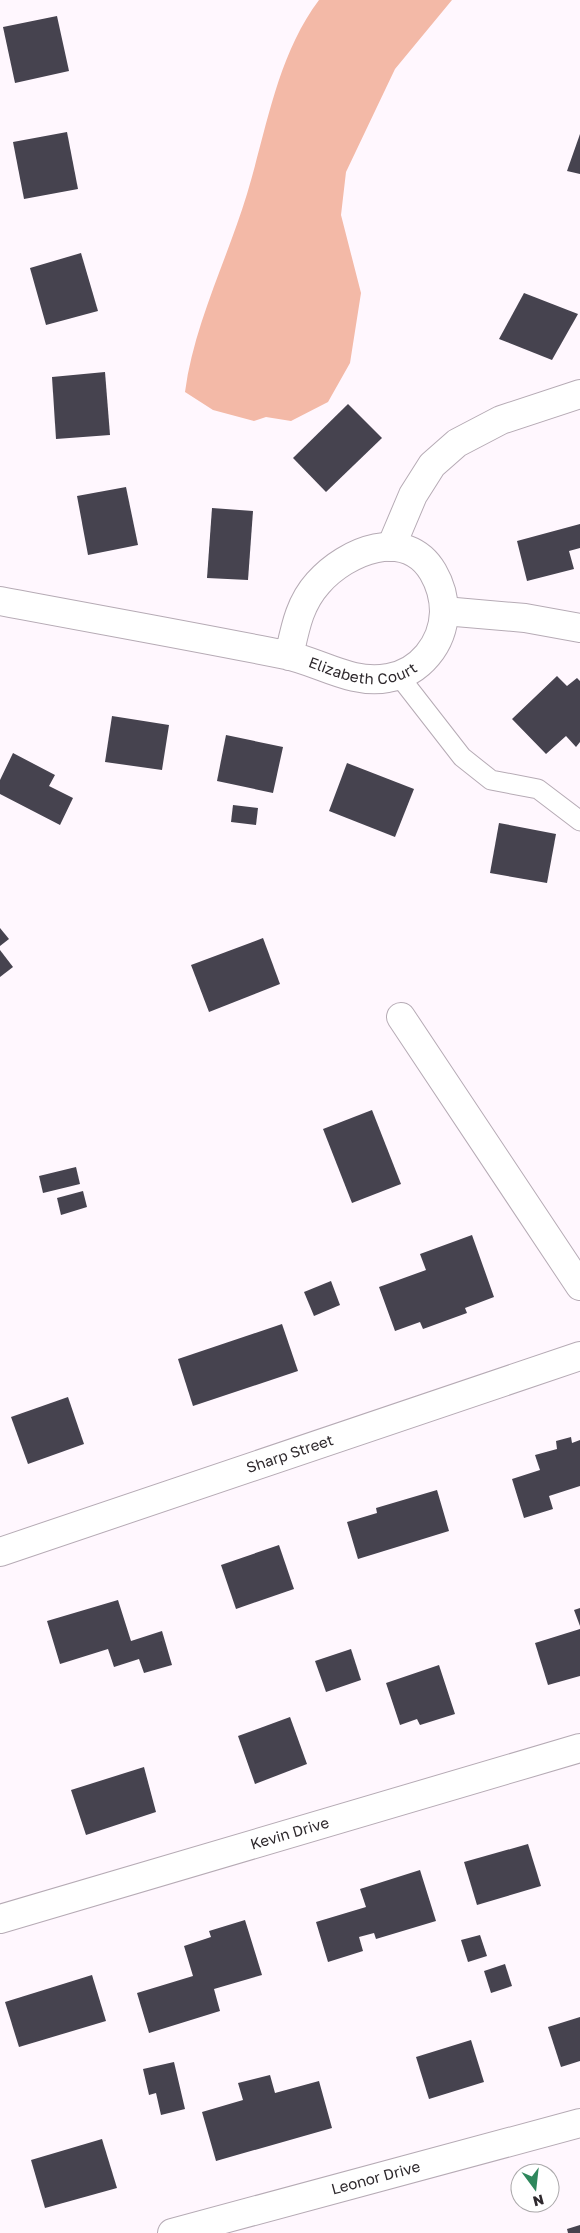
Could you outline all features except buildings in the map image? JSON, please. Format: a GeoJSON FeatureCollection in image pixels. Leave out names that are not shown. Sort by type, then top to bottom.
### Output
{"type":"FeatureCollection","features":[{"type":"Feature","properties":{"kind":"street"},"geometry":{"type":"LineString","coordinates":[[391,547],[413,495],[432,465],[457,443],[501,420],[580,394]]}},
{"type":"Feature","properties":{"kind":"street","name":"Elizabeth Court"},"geometry":{"type":"LineString","coordinates":[[0,601],[289,656],[357,678],[386,679],[399,676],[414,668],[436,644],[443,622],[444,611],[440,585],[429,566],[415,552],[391,547],[373,549],[358,554],[328,572],[317,584],[298,613],[289,656]]}},
{"type":"Feature","properties":{"kind":"street"},"geometry":{"type":"LineString","coordinates":[[444,611],[525,618],[580,628]]}},
{"type":"Feature","properties":{"kind":"street"},"geometry":{"type":"LineString","coordinates":[[401,1017],[580,1286]]}},
{"type":"Feature","properties":{"kind":"street","name":"Sharp Street"},"geometry":{"type":"LineString","coordinates":[[0,1552],[580,1356]]}},
{"type":"Feature","properties":{"kind":"street","name":"Kevin Drive"},"geometry":{"type":"LineString","coordinates":[[0,1919],[580,1748]]}},
{"type":"Feature","properties":{"kind":"street","name":"Leonor Drive"},"geometry":{"type":"LineString","coordinates":[[172,2233],[580,2123]]}},
{"type":"Feature","properties":{"kind":"lane"},"geometry":{"type":"LineString","coordinates":[[399,676],[462,757],[492,780],[538,790],[580,821]]}},
{"type":"Feature","properties":{"kind":"shaded area"},"geometry":{"type":"Polygon","coordinates":[[[319,0],[452,0],[395,69],[346,172],[341,215],[361,293],[350,363],[328,402],[291,421],[266,417],[254,421],[213,410],[185,392],[189,367],[203,317],[239,219],[267,118],[283,69],[305,22],[319,0]]]}}]}
